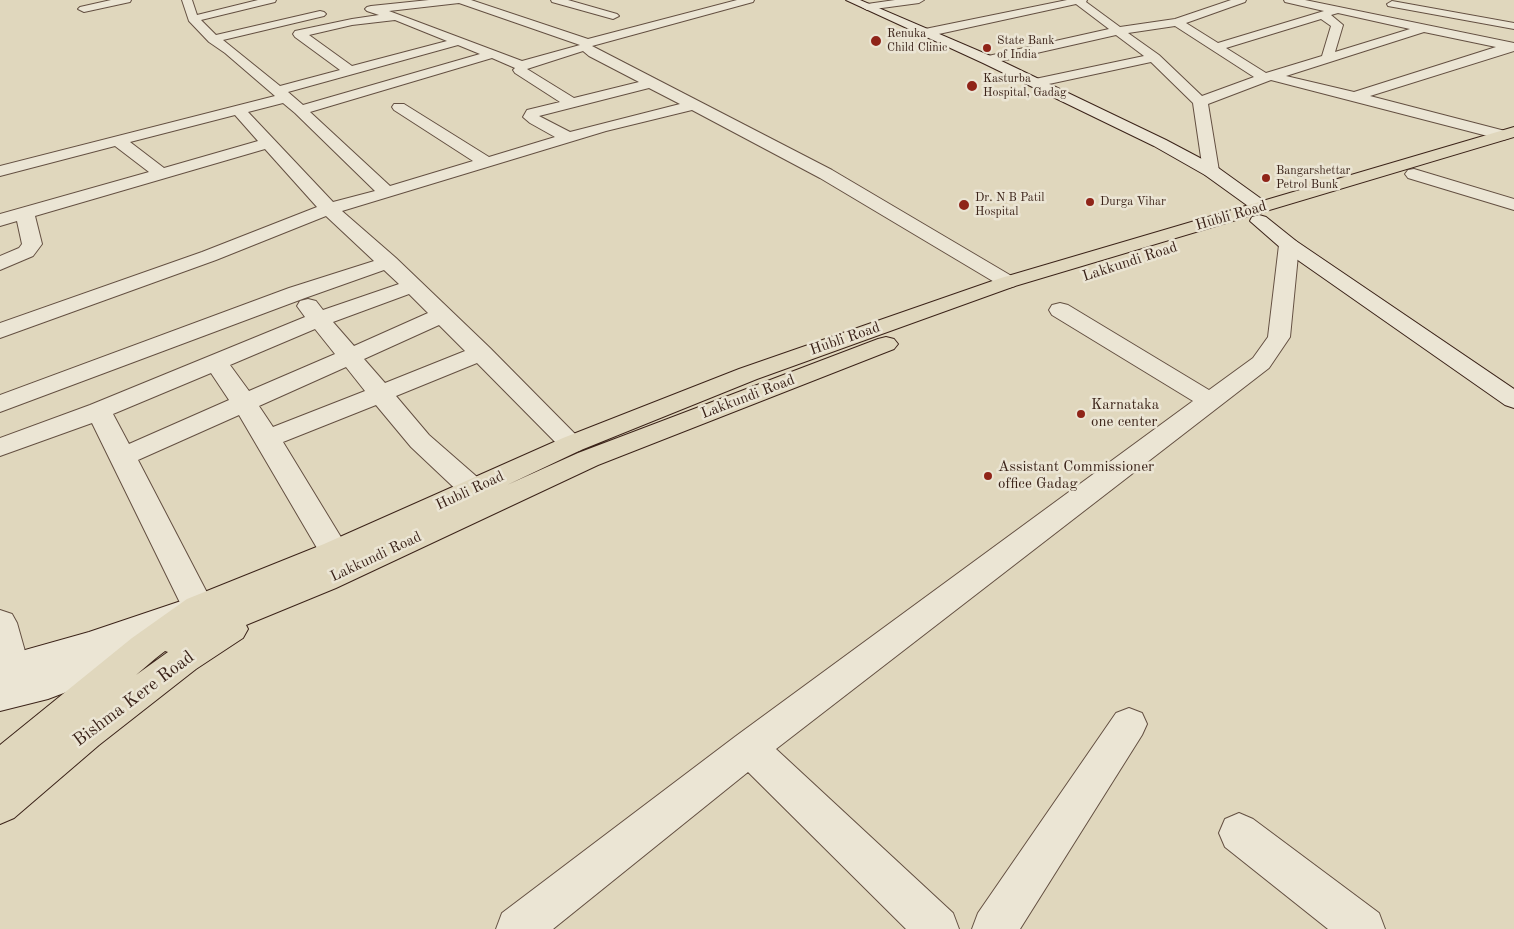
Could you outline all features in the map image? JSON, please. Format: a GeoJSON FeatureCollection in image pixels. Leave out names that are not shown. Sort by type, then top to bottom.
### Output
{"type":"FeatureCollection","features":[{"type":"Feature","properties":{"kind":"main road","name":"Hubli Road"},"geometry":{"type":"LineString","coordinates":[[0,768],[144,648],[199,608],[335,552],[572,444],[748,374],[1008,282],[1260,214],[1510,137]]}},
{"type":"Feature","properties":{"kind":"main road","name":"Lakkundi Road"},"geometry":{"type":"LineString","coordinates":[[144,648],[211,625],[325,580],[606,452],[955,318],[1260,214],[1414,174],[1510,137]]}},
{"type":"Feature","properties":{"kind":"main road","name":"Bishma Kere Road"},"geometry":{"type":"LineString","coordinates":[[0,805],[86,734],[184,659],[274,600]]}},
{"type":"Feature","properties":{"kind":"street"},"geometry":{"type":"LineString","coordinates":[[84,9],[126,0]]}},
{"type":"Feature","properties":{"kind":"street"},"geometry":{"type":"LineString","coordinates":[[187,0],[193,19],[213,39],[229,50],[300,110],[387,193]]}},
{"type":"Feature","properties":{"kind":"street"},"geometry":{"type":"LineString","coordinates":[[193,19],[271,0]]}},
{"type":"Feature","properties":{"kind":"street"},"geometry":{"type":"LineString","coordinates":[[346,10],[461,0],[556,32],[586,45],[593,53],[826,174],[1008,282]]}},
{"type":"Feature","properties":{"kind":"street"},"geometry":{"type":"LineString","coordinates":[[556,0],[617,15],[594,22]]}},
{"type":"Feature","properties":{"kind":"street"},"geometry":{"type":"LineString","coordinates":[[570,4],[587,0]]}},
{"type":"Feature","properties":{"kind":"street"},"geometry":{"type":"LineString","coordinates":[[371,9],[396,16],[522,66],[586,45],[749,0]]}},
{"type":"Feature","properties":{"kind":"street"},"geometry":{"type":"LineString","coordinates":[[839,0],[964,56],[1188,167],[1514,380]]}},
{"type":"Feature","properties":{"kind":"street"},"geometry":{"type":"LineString","coordinates":[[851,0],[988,60],[1160,143],[1212,171],[1260,214],[1289,245],[1514,400]]}},
{"type":"Feature","properties":{"kind":"street"},"geometry":{"type":"LineString","coordinates":[[867,8],[918,0]]}},
{"type":"Feature","properties":{"kind":"street"},"geometry":{"type":"LineString","coordinates":[[1022,0],[1046,7]]}},
{"type":"Feature","properties":{"kind":"street"},"geometry":{"type":"LineString","coordinates":[[1078,0],[1154,58],[1200,102],[1212,171]]}},
{"type":"Feature","properties":{"kind":"street"},"geometry":{"type":"LineString","coordinates":[[926,33],[1082,0]]}},
{"type":"Feature","properties":{"kind":"street"},"geometry":{"type":"LineString","coordinates":[[988,60],[1118,31],[1177,22],[1241,0]]}},
{"type":"Feature","properties":{"kind":"street"},"geometry":{"type":"LineString","coordinates":[[1289,0],[1422,29],[1513,46]]}},
{"type":"Feature","properties":{"kind":"street"},"geometry":{"type":"LineString","coordinates":[[1380,2],[1514,26]]}},
{"type":"Feature","properties":{"kind":"street"},"geometry":{"type":"LineString","coordinates":[[1218,47],[1326,8]]}},
{"type":"Feature","properties":{"kind":"street"},"geometry":{"type":"LineString","coordinates":[[1326,8],[1337,25],[1328,59]]}},
{"type":"Feature","properties":{"kind":"street"},"geometry":{"type":"LineString","coordinates":[[213,39],[330,12]]}},
{"type":"Feature","properties":{"kind":"street"},"geometry":{"type":"LineString","coordinates":[[350,71],[295,35],[352,22],[396,16]]}},
{"type":"Feature","properties":{"kind":"street"},"geometry":{"type":"LineString","coordinates":[[1177,22],[1267,77],[1354,96],[1510,137]]}},
{"type":"Feature","properties":{"kind":"street"},"geometry":{"type":"LineString","coordinates":[[556,32],[575,27]]}},
{"type":"Feature","properties":{"kind":"street"},"geometry":{"type":"LineString","coordinates":[[1200,102],[1267,77],[1422,29]]}},
{"type":"Feature","properties":{"kind":"street"},"geometry":{"type":"LineString","coordinates":[[0,171],[237,109],[350,71],[459,41]]}},
{"type":"Feature","properties":{"kind":"street"},"geometry":{"type":"LineString","coordinates":[[229,50],[246,46]]}},
{"type":"Feature","properties":{"kind":"street"},"geometry":{"type":"LineString","coordinates":[[1354,96],[1513,46]]}},
{"type":"Feature","properties":{"kind":"street"},"geometry":{"type":"LineString","coordinates":[[300,110],[493,54]]}},
{"type":"Feature","properties":{"kind":"street"},"geometry":{"type":"LineString","coordinates":[[1035,83],[1154,58]]}},
{"type":"Feature","properties":{"kind":"street"},"geometry":{"type":"LineString","coordinates":[[522,66],[520,70],[522,73],[570,102]]}},
{"type":"Feature","properties":{"kind":"street"},"geometry":{"type":"LineString","coordinates":[[569,138],[530,117],[532,113],[652,83]]}},
{"type":"Feature","properties":{"kind":"street"},"geometry":{"type":"LineString","coordinates":[[0,330],[209,256],[328,209],[569,138],[694,105]]}},
{"type":"Feature","properties":{"kind":"street"},"geometry":{"type":"LineString","coordinates":[[399,107],[487,163]]}},
{"type":"Feature","properties":{"kind":"street"},"geometry":{"type":"LineString","coordinates":[[237,109],[328,209],[389,262],[572,444]]}},
{"type":"Feature","properties":{"kind":"street"},"geometry":{"type":"LineString","coordinates":[[117,140],[162,174]]}},
{"type":"Feature","properties":{"kind":"street"},"geometry":{"type":"LineString","coordinates":[[0,220],[269,143]]}},
{"type":"Feature","properties":{"kind":"street"},"geometry":{"type":"LineString","coordinates":[[1414,174],[1514,205]]}},
{"type":"Feature","properties":{"kind":"street"},"geometry":{"type":"LineString","coordinates":[[0,264],[26,252],[32,244],[25,213]]}},
{"type":"Feature","properties":{"kind":"street"},"geometry":{"type":"LineString","coordinates":[[525,927],[749,748],[1261,362],[1279,338],[1289,245]]}},
{"type":"Feature","properties":{"kind":"street"},"geometry":{"type":"LineString","coordinates":[[0,404],[297,292],[389,262]]}},
{"type":"Feature","properties":{"kind":"street"},"geometry":{"type":"LineString","coordinates":[[0,447],[99,411],[319,319],[413,286]]}},
{"type":"Feature","properties":{"kind":"street"},"geometry":{"type":"LineString","coordinates":[[297,292],[420,441],[474,490]]}},
{"type":"Feature","properties":{"kind":"street"},"geometry":{"type":"LineString","coordinates":[[1060,310],[1210,401]]}},
{"type":"Feature","properties":{"kind":"street"},"geometry":{"type":"LineString","coordinates":[[122,457],[443,315]]}},
{"type":"Feature","properties":{"kind":"street"},"geometry":{"type":"LineString","coordinates":[[268,439],[382,395],[482,353]]}},
{"type":"Feature","properties":{"kind":"street"},"geometry":{"type":"LineString","coordinates":[[217,363],[268,439],[335,552]]}},
{"type":"Feature","properties":{"kind":"street"},"geometry":{"type":"LineString","coordinates":[[0,623],[4,679],[89,646],[199,608],[99,411]]}},
{"type":"Feature","properties":{"kind":"street","name":"Lakkundi Road"},"geometry":{"type":"LineString","coordinates":[[4,679],[48,684],[144,648]]}},
{"type":"Feature","properties":{"kind":"street"},"geometry":{"type":"LineString","coordinates":[[994,929],[1129,724]]}},
{"type":"Feature","properties":{"kind":"street"},"geometry":{"type":"LineString","coordinates":[[749,748],[937,929]]}},
{"type":"Feature","properties":{"kind":"street"},"geometry":{"type":"LineString","coordinates":[[1239,833],[1363,929]]}},
{"type":"Feature","properties":{"kind":"place","name":"Renuka Child Clinic"},"geometry":{"type":"Point","coordinates":[876,41]}},
{"type":"Feature","properties":{"kind":"place","name":"State Bank of India"},"geometry":{"type":"Point","coordinates":[987,48]}},
{"type":"Feature","properties":{"kind":"place","name":"Kasturba Hospital, Gadag"},"geometry":{"type":"Point","coordinates":[972,86]}},
{"type":"Feature","properties":{"kind":"place","name":"Bangarshettar Petrol Bunk"},"geometry":{"type":"Point","coordinates":[1266,178]}},
{"type":"Feature","properties":{"kind":"place","name":"Durga Vihar"},"geometry":{"type":"Point","coordinates":[1090,202]}},
{"type":"Feature","properties":{"kind":"place","name":"Dr. N B Patil Hospital"},"geometry":{"type":"Point","coordinates":[964,205]}},
{"type":"Feature","properties":{"kind":"place","name":"Karnataka one center"},"geometry":{"type":"Point","coordinates":[1081,414]}},
{"type":"Feature","properties":{"kind":"place","name":"Assistant Commissioner office Gadag"},"geometry":{"type":"Point","coordinates":[988,476]}}]}
